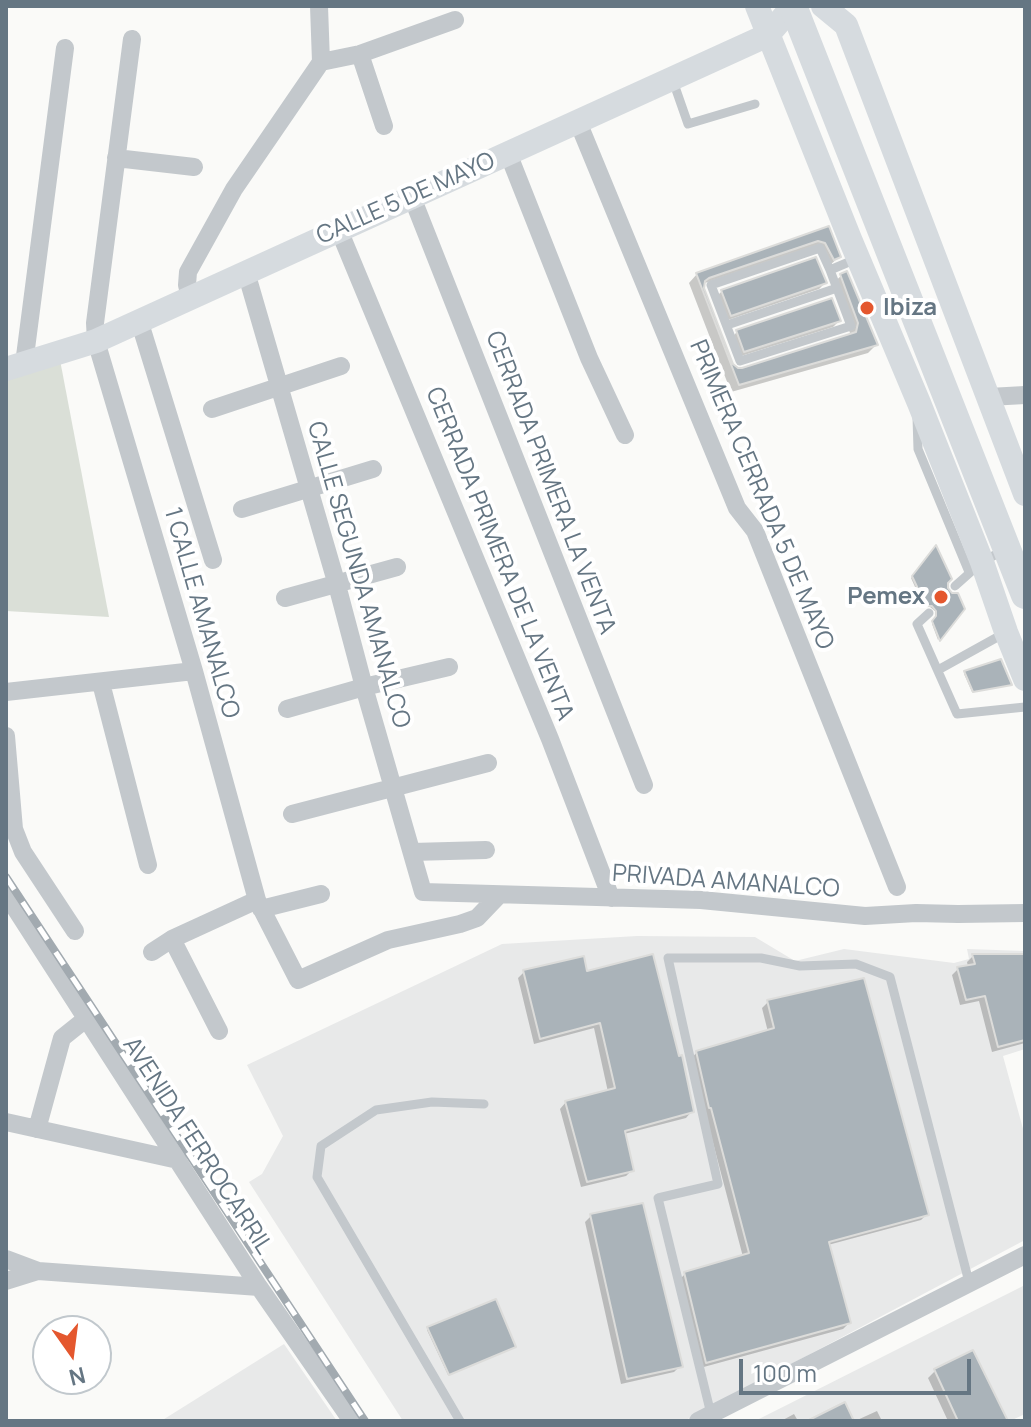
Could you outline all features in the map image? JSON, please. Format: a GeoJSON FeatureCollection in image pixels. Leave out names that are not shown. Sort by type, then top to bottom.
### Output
{"type":"FeatureCollection","features":[{"type":"Feature","properties":{"kind":"main road"},"geometry":{"type":"LineString","coordinates":[[757,6],[919,403],[975,567],[1025,679]]}},
{"type":"Feature","properties":{"kind":"main road"},"geometry":{"type":"LineString","coordinates":[[793,6],[1025,595]]}},
{"type":"Feature","properties":{"kind":"main road","name":"CALLE 5 DE MAYO"},"geometry":{"type":"LineString","coordinates":[[15,367],[96,341],[768,35],[793,6]]}},
{"type":"Feature","properties":{"kind":"main road"},"geometry":{"type":"LineString","coordinates":[[823,6],[846,25],[1025,494]]}},
{"type":"Feature","properties":{"kind":"main road"},"geometry":{"type":"LineString","coordinates":[[854,249],[877,217],[910,192]]}},
{"type":"Feature","properties":{"kind":"street"},"geometry":{"type":"LineString","coordinates":[[190,297],[188,272],[234,189],[321,62],[319,6]]}},
{"type":"Feature","properties":{"kind":"street"},"geometry":{"type":"LineString","coordinates":[[321,62],[360,54],[455,20]]}},
{"type":"Feature","properties":{"kind":"street","name":"1 CALLE AMANALCO"},"geometry":{"type":"LineString","coordinates":[[132,39],[95,323],[96,341],[194,671],[259,905],[298,980],[388,940],[477,918],[499,895]]}},
{"type":"Feature","properties":{"kind":"street"},"geometry":{"type":"LineString","coordinates":[[15,367],[65,48]]}},
{"type":"Feature","properties":{"kind":"street"},"geometry":{"type":"LineString","coordinates":[[360,54],[384,126]]}},
{"type":"Feature","properties":{"kind":"street","name":"PRIMERA CERRADA 5 DE MAYO"},"geometry":{"type":"LineString","coordinates":[[578,122],[737,508],[755,531],[897,887]]}},
{"type":"Feature","properties":{"kind":"street"},"geometry":{"type":"LineString","coordinates":[[508,153],[589,358],[625,435]]}},
{"type":"Feature","properties":{"kind":"street"},"geometry":{"type":"LineString","coordinates":[[116,158],[194,167]]}},
{"type":"Feature","properties":{"kind":"street","name":"CERRADA PRIMERA LA VENTA"},"geometry":{"type":"LineString","coordinates":[[412,197],[644,785]]}},
{"type":"Feature","properties":{"kind":"street","name":"CERRADA PRIMERA DE LA VENTA"},"geometry":{"type":"LineString","coordinates":[[339,230],[550,739],[611,898]]}},
{"type":"Feature","properties":{"kind":"street","name":"CALLE SEGUNDA AMANALCO"},"geometry":{"type":"LineString","coordinates":[[246,272],[423,892]]}},
{"type":"Feature","properties":{"kind":"street"},"geometry":{"type":"LineString","coordinates":[[139,320],[213,560]]}},
{"type":"Feature","properties":{"kind":"street"},"geometry":{"type":"LineString","coordinates":[[212,409],[341,366]]}},
{"type":"Feature","properties":{"kind":"street"},"geometry":{"type":"LineString","coordinates":[[989,397],[1025,395]]}},
{"type":"Feature","properties":{"kind":"street"},"geometry":{"type":"LineString","coordinates":[[242,509],[373,469]]}},
{"type":"Feature","properties":{"kind":"street"},"geometry":{"type":"LineString","coordinates":[[285,598],[397,567]]}},
{"type":"Feature","properties":{"kind":"street"},"geometry":{"type":"LineString","coordinates":[[287,709],[449,667]]}},
{"type":"Feature","properties":{"kind":"street"},"geometry":{"type":"LineString","coordinates":[[6,692],[194,671]]}},
{"type":"Feature","properties":{"kind":"street"},"geometry":{"type":"LineString","coordinates":[[101,683],[148,865]]}},
{"type":"Feature","properties":{"kind":"street"},"geometry":{"type":"LineString","coordinates":[[6,736],[14,829],[23,852],[75,931]]}},
{"type":"Feature","properties":{"kind":"street"},"geometry":{"type":"LineString","coordinates":[[292,814],[488,763]]}},
{"type":"Feature","properties":{"kind":"street"},"geometry":{"type":"LineString","coordinates":[[412,852],[486,850]]}},
{"type":"Feature","properties":{"kind":"street","name":"PRIVADA AMANALCO"},"geometry":{"type":"LineString","coordinates":[[423,892],[701,900],[865,916],[1025,913]]}},
{"type":"Feature","properties":{"kind":"street","name":"AVENIDA FERROCARRIL"},"geometry":{"type":"LineString","coordinates":[[6,894],[259,1287],[352,1421]]}},
{"type":"Feature","properties":{"kind":"street"},"geometry":{"type":"LineString","coordinates":[[152,952],[172,939],[259,905],[321,894]]}},
{"type":"Feature","properties":{"kind":"street"},"geometry":{"type":"LineString","coordinates":[[6,924],[28,927]]}},
{"type":"Feature","properties":{"kind":"street"},"geometry":{"type":"LineString","coordinates":[[172,939],[219,1031]]}},
{"type":"Feature","properties":{"kind":"street"},"geometry":{"type":"LineString","coordinates":[[37,1129],[62,1038],[87,1018]]}},
{"type":"Feature","properties":{"kind":"street"},"geometry":{"type":"LineString","coordinates":[[6,1122],[178,1160]]}},
{"type":"Feature","properties":{"kind":"street"},"geometry":{"type":"LineString","coordinates":[[705,1418],[1025,1255]]}},
{"type":"Feature","properties":{"kind":"street"},"geometry":{"type":"LineString","coordinates":[[6,1259],[38,1271],[259,1287]]}},
{"type":"Feature","properties":{"kind":"street"},"geometry":{"type":"LineString","coordinates":[[6,1281],[38,1271]]}},
{"type":"Feature","properties":{"kind":"lane"},"geometry":{"type":"LineString","coordinates":[[672,77],[688,124],[755,104]]}},
{"type":"Feature","properties":{"kind":"lane"},"geometry":{"type":"LineString","coordinates":[[820,248],[830,270],[851,326],[740,361],[711,285],[820,248]]}},
{"type":"Feature","properties":{"kind":"lane"},"geometry":{"type":"LineString","coordinates":[[830,270],[854,249]]}},
{"type":"Feature","properties":{"kind":"lane"},"geometry":{"type":"LineString","coordinates":[[727,325],[837,288]]}},
{"type":"Feature","properties":{"kind":"lane"},"geometry":{"type":"LineString","coordinates":[[919,403],[944,387]]}},
{"type":"Feature","properties":{"kind":"lane"},"geometry":{"type":"LineString","coordinates":[[955,586],[975,567],[1007,548]]}},
{"type":"Feature","properties":{"kind":"lane"},"geometry":{"type":"LineString","coordinates":[[929,613],[917,624],[957,714],[1025,707]]}},
{"type":"Feature","properties":{"kind":"lane"},"geometry":{"type":"LineString","coordinates":[[938,670],[1006,632]]}},
{"type":"Feature","properties":{"kind":"lane"},"geometry":{"type":"LineString","coordinates":[[705,1418],[658,1198],[718,1184],[668,958],[761,958],[800,966],[856,964],[890,977],[969,1282]]}},
{"type":"Feature","properties":{"kind":"lane"},"geometry":{"type":"LineString","coordinates":[[460,1421],[317,1177],[321,1146],[376,1110],[432,1102],[484,1104]]}},
{"type":"Feature","properties":{"kind":"shaded area"},"geometry":{"type":"Polygon","coordinates":[[[60,360],[109,617],[6,611],[6,376],[60,360]]]}},
{"type":"Feature","properties":{"kind":"shaded area"},"geometry":{"type":"Polygon","coordinates":[[[637,936],[755,937],[795,961],[844,949],[954,963],[969,959],[967,949],[1025,951],[1025,1049],[1003,1056],[1025,1136],[1025,1240],[684,1421],[403,1421],[249,1182],[262,1174],[283,1136],[247,1065],[502,944],[637,936]]]}},
{"type":"Feature","properties":{"kind":"shaded area"},"geometry":{"type":"Polygon","coordinates":[[[1025,1285],[1025,1414],[1010,1421],[755,1421],[1025,1285]]]}},
{"type":"Feature","properties":{"kind":"shaded area"},"geometry":{"type":"Polygon","coordinates":[[[284,1344],[337,1421],[161,1421],[284,1344]]]}},
{"type":"Feature","properties":{"kind":"building"},"geometry":{"type":"Polygon","coordinates":[[[829,226],[841,257],[834,260],[825,243],[818,241],[705,281],[704,288],[733,364],[742,368],[856,332],[858,323],[840,274],[847,271],[878,345],[739,385],[696,273],[829,226]]]}},
{"type":"Feature","properties":{"kind":"building","name":"Ibiza"},"geometry":{"type":"Polygon","coordinates":[[[816,257],[827,283],[731,316],[721,290],[816,257]]]}},
{"type":"Feature","properties":{"kind":"building","name":"Ibiza"},"geometry":{"type":"Polygon","coordinates":[[[832,298],[841,321],[744,352],[736,330],[832,298]]]}},
{"type":"Feature","properties":{"kind":"building","name":"Pemex"},"geometry":{"type":"Polygon","coordinates":[[[936,545],[952,579],[948,588],[952,593],[958,593],[965,609],[940,641],[932,621],[936,611],[932,606],[926,606],[912,576],[936,545]]]}},
{"type":"Feature","properties":{"kind":"building","name":"Pemex"},"geometry":{"type":"Polygon","coordinates":[[[1001,659],[1012,685],[973,692],[964,671],[1001,659]]]}},
{"type":"Feature","properties":{"kind":"building"},"geometry":{"type":"Polygon","coordinates":[[[653,954],[679,1056],[682,1055],[694,1112],[625,1131],[634,1171],[587,1182],[565,1101],[615,1088],[600,1023],[540,1039],[523,970],[584,956],[587,971],[653,954]]]}},
{"type":"Feature","properties":{"kind":"building"},"geometry":{"type":"Polygon","coordinates":[[[972,954],[1025,954],[1025,1040],[998,1047],[985,996],[966,1000],[957,967],[975,964],[972,954]]]}},
{"type":"Feature","properties":{"kind":"building"},"geometry":{"type":"Polygon","coordinates":[[[864,978],[929,1215],[829,1242],[851,1323],[706,1363],[684,1272],[749,1253],[696,1051],[774,1028],[767,1000],[864,978]]]}},
{"type":"Feature","properties":{"kind":"building"},"geometry":{"type":"Polygon","coordinates":[[[643,1203],[683,1367],[627,1379],[590,1214],[643,1203]]]}},
{"type":"Feature","properties":{"kind":"building"},"geometry":{"type":"Polygon","coordinates":[[[496,1299],[516,1347],[449,1375],[427,1327],[496,1299]]]}},
{"type":"Feature","properties":{"kind":"building"},"geometry":{"type":"Polygon","coordinates":[[[973,1350],[1008,1421],[958,1421],[934,1369],[973,1350]]]}},
{"type":"Feature","properties":{"kind":"building"},"geometry":{"type":"Polygon","coordinates":[[[845,1402],[854,1421],[807,1421],[845,1402]]]}},
{"type":"Feature","properties":{"kind":"railway"},"geometry":{"type":"LineString","coordinates":[[6,877],[365,1421]]}},
{"type":"Feature","properties":{"kind":"place","name":"Ibiza"},"geometry":{"type":"Point","coordinates":[867,308]}},
{"type":"Feature","properties":{"kind":"place","name":"Pemex"},"geometry":{"type":"Point","coordinates":[941,597]}}]}
